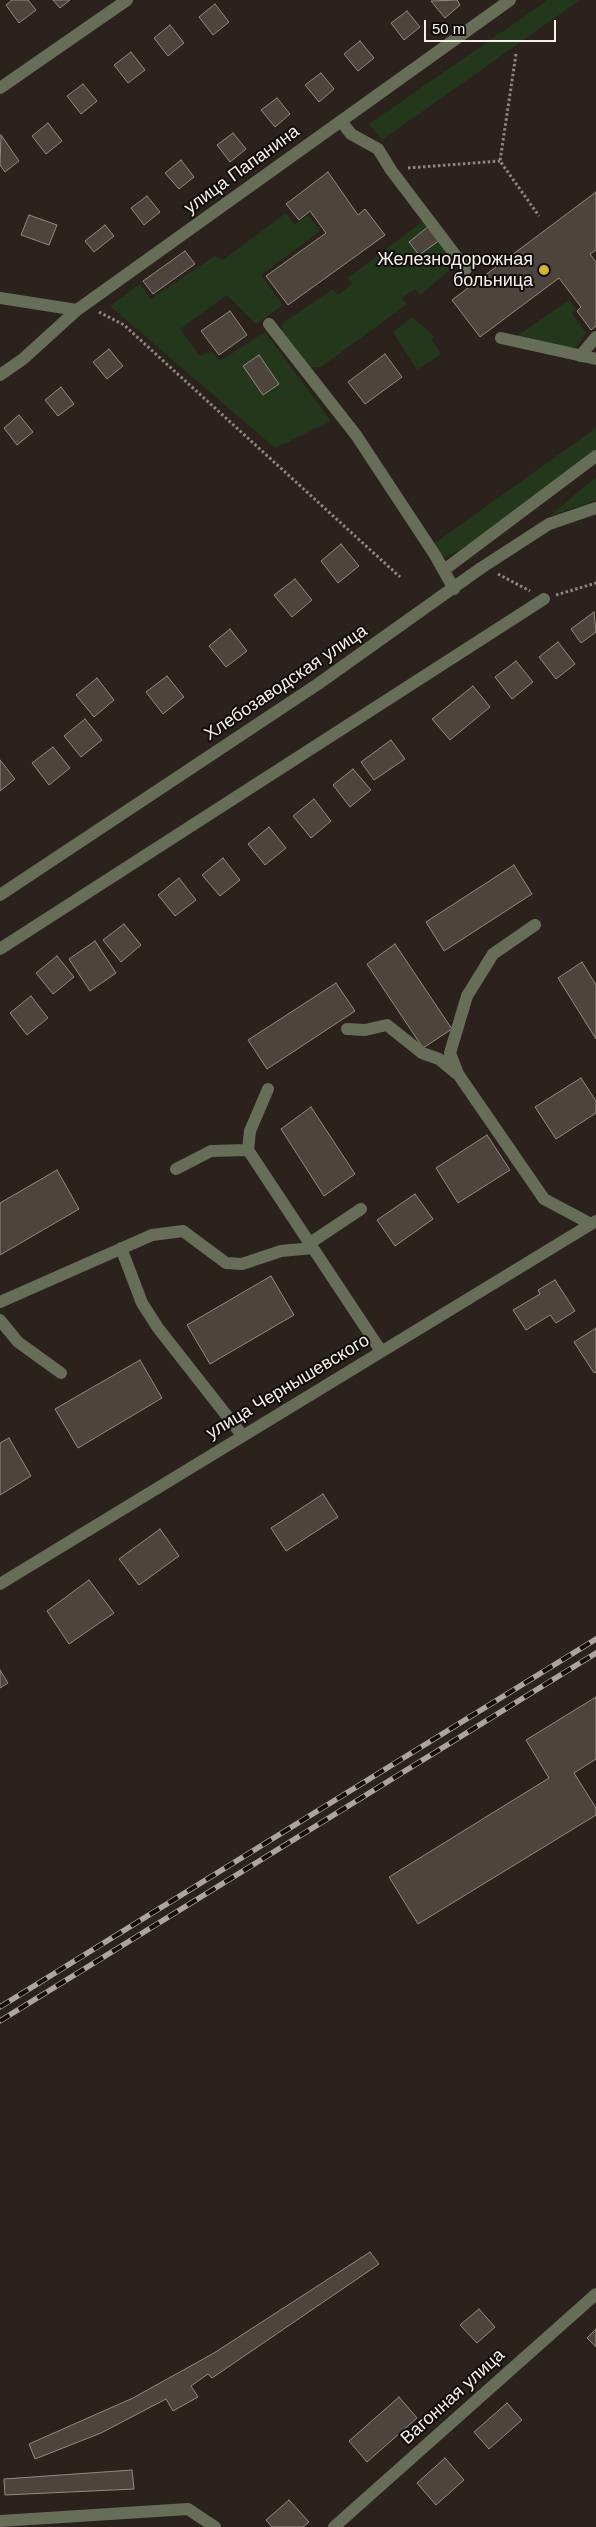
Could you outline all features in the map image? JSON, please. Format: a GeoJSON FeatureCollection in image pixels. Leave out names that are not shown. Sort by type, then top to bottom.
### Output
{"type":"FeatureCollection","features":[{"type":"Feature","properties":{"kind":"street"},"geometry":{"type":"LineString","coordinates":[[0,88],[127,0]]}},
{"type":"Feature","properties":{"kind":"street","name":"улица Папанина"},"geometry":{"type":"LineString","coordinates":[[0,375],[23,359],[81,307],[510,0]]}},
{"type":"Feature","properties":{"kind":"street"},"geometry":{"type":"LineString","coordinates":[[341,121],[350,134],[378,149],[391,170],[466,269]]}},
{"type":"Feature","properties":{"kind":"street"},"geometry":{"type":"LineString","coordinates":[[0,298],[81,307]]}},
{"type":"Feature","properties":{"kind":"street"},"geometry":{"type":"LineString","coordinates":[[269,324],[356,435],[444,570],[454,589]]}},
{"type":"Feature","properties":{"kind":"street"},"geometry":{"type":"LineString","coordinates":[[580,356],[596,336]]}},
{"type":"Feature","properties":{"kind":"street"},"geometry":{"type":"LineString","coordinates":[[501,338],[596,360]]}},
{"type":"Feature","properties":{"kind":"street"},"geometry":{"type":"LineString","coordinates":[[444,570],[596,456]]}},
{"type":"Feature","properties":{"kind":"street","name":"Хлебозаводская улица"},"geometry":{"type":"LineString","coordinates":[[0,894],[318,684],[481,568],[549,524],[595,509]]}},
{"type":"Feature","properties":{"kind":"street"},"geometry":{"type":"LineString","coordinates":[[0,949],[544,599]]}},
{"type":"Feature","properties":{"kind":"street"},"geometry":{"type":"LineString","coordinates":[[535,925],[494,954],[467,996],[450,1054],[458,1074],[544,1199],[593,1222]]}},
{"type":"Feature","properties":{"kind":"street"},"geometry":{"type":"LineString","coordinates":[[347,1030],[365,1030],[387,1025],[422,1053],[439,1059],[458,1074]]}},
{"type":"Feature","properties":{"kind":"street"},"geometry":{"type":"LineString","coordinates":[[268,1089],[250,1131],[248,1150],[381,1351]]}},
{"type":"Feature","properties":{"kind":"street"},"geometry":{"type":"LineString","coordinates":[[176,1169],[211,1151],[248,1150]]}},
{"type":"Feature","properties":{"kind":"street"},"geometry":{"type":"LineString","coordinates":[[0,1302],[152,1235],[183,1231],[226,1263],[242,1264],[281,1251],[311,1246],[361,1209]]}},
{"type":"Feature","properties":{"kind":"street","name":"улица Чернышевского"},"geometry":{"type":"LineString","coordinates":[[0,1584],[593,1222]]}},
{"type":"Feature","properties":{"kind":"street"},"geometry":{"type":"LineString","coordinates":[[121,1248],[142,1303],[158,1328],[242,1435]]}},
{"type":"Feature","properties":{"kind":"street"},"geometry":{"type":"LineString","coordinates":[[0,1320],[18,1342],[61,1373]]}},
{"type":"Feature","properties":{"kind":"street","name":"Вагонная улица"},"geometry":{"type":"LineString","coordinates":[[334,2527],[596,2294]]}},
{"type":"Feature","properties":{"kind":"street"},"geometry":{"type":"LineString","coordinates":[[0,2521],[188,2509],[215,2527]]}},
{"type":"Feature","properties":{"kind":"path"},"geometry":{"type":"LineString","coordinates":[[516,54],[500,161],[539,216]]}},
{"type":"Feature","properties":{"kind":"path"},"geometry":{"type":"LineString","coordinates":[[391,170],[500,161]]}},
{"type":"Feature","properties":{"kind":"path"},"geometry":{"type":"LineString","coordinates":[[81,307],[124,325],[400,577]]}},
{"type":"Feature","properties":{"kind":"green space"},"geometry":{"type":"Polygon","coordinates":[[[548,0],[580,0],[382,140],[369,124],[548,0]]]}},
{"type":"Feature","properties":{"kind":"green space"},"geometry":{"type":"Polygon","coordinates":[[[286,213],[295,225],[308,215],[320,231],[261,275],[283,305],[256,324],[227,295],[180,329],[200,356],[211,351],[220,361],[265,332],[331,421],[275,448],[110,306],[140,284],[151,299],[215,256],[223,260],[286,213]]]}},
{"type":"Feature","properties":{"kind":"green space"},"geometry":{"type":"Polygon","coordinates":[[[423,221],[449,254],[450,270],[420,295],[415,289],[402,298],[407,304],[321,367],[309,367],[281,332],[284,322],[333,289],[338,295],[352,284],[348,278],[423,221]]]}},
{"type":"Feature","properties":{"kind":"green space"},"geometry":{"type":"Polygon","coordinates":[[[569,300],[576,309],[572,313],[586,333],[574,350],[514,338],[569,300]]]}},
{"type":"Feature","properties":{"kind":"green space"},"geometry":{"type":"Polygon","coordinates":[[[412,317],[434,336],[432,340],[441,354],[417,370],[393,332],[412,317]]]}},
{"type":"Feature","properties":{"kind":"green space"},"geometry":{"type":"Polygon","coordinates":[[[596,428],[596,451],[467,546],[445,557],[439,554],[432,545],[596,428]]]}},
{"type":"Feature","properties":{"kind":"green space"},"geometry":{"type":"Polygon","coordinates":[[[596,477],[596,500],[550,516],[596,477]]]}},
{"type":"Feature","properties":{"kind":"building"},"geometry":{"type":"Polygon","coordinates":[[[12,0],[28,0],[36,10],[19,23],[6,5],[12,0]]]}},
{"type":"Feature","properties":{"kind":"building"},"geometry":{"type":"Polygon","coordinates":[[[53,0],[70,0],[60,8],[53,0]]]}},
{"type":"Feature","properties":{"kind":"building"},"geometry":{"type":"Polygon","coordinates":[[[457,0],[460,5],[445,18],[431,1],[457,0]]]}},
{"type":"Feature","properties":{"kind":"building"},"geometry":{"type":"Polygon","coordinates":[[[215,4],[229,22],[213,35],[199,17],[215,4]]]}},
{"type":"Feature","properties":{"kind":"building"},"geometry":{"type":"Polygon","coordinates":[[[407,11],[420,27],[404,40],[391,23],[407,11]]]}},
{"type":"Feature","properties":{"kind":"building"},"geometry":{"type":"Polygon","coordinates":[[[170,25],[184,43],[168,56],[154,38],[170,25]]]}},
{"type":"Feature","properties":{"kind":"building"},"geometry":{"type":"Polygon","coordinates":[[[360,41],[374,58],[358,71],[344,54],[360,41]]]}},
{"type":"Feature","properties":{"kind":"building"},"geometry":{"type":"Polygon","coordinates":[[[131,52],[145,70],[128,83],[114,65],[131,52]]]}},
{"type":"Feature","properties":{"kind":"building"},"geometry":{"type":"Polygon","coordinates":[[[321,73],[334,89],[319,102],[305,85],[321,73]]]}},
{"type":"Feature","properties":{"kind":"building"},"geometry":{"type":"Polygon","coordinates":[[[83,84],[97,101],[81,114],[67,96],[83,84]]]}},
{"type":"Feature","properties":{"kind":"building"},"geometry":{"type":"Polygon","coordinates":[[[277,98],[290,114],[275,127],[261,110],[277,98]]]}},
{"type":"Feature","properties":{"kind":"building"},"geometry":{"type":"Polygon","coordinates":[[[48,123],[62,141],[46,154],[32,136],[48,123]]]}},
{"type":"Feature","properties":{"kind":"building"},"geometry":{"type":"Polygon","coordinates":[[[233,133],[246,149],[230,162],[217,145],[233,133]]]}},
{"type":"Feature","properties":{"kind":"building"},"geometry":{"type":"Polygon","coordinates":[[[1,135],[19,161],[5,172],[0,165],[1,135]]]}},
{"type":"Feature","properties":{"kind":"building"},"geometry":{"type":"Polygon","coordinates":[[[181,160],[194,177],[179,189],[165,173],[181,160]]]}},
{"type":"Feature","properties":{"kind":"building"},"geometry":{"type":"Polygon","coordinates":[[[328,172],[358,215],[365,209],[385,235],[288,305],[266,276],[326,233],[310,211],[299,220],[286,204],[328,172]]]}},
{"type":"Feature","properties":{"kind":"building","name":"Железнодорожная больница"},"geometry":{"type":"Polygon","coordinates":[[[596,192],[596,250],[590,254],[596,262],[596,326],[591,330],[577,311],[581,307],[559,278],[480,337],[452,300],[596,192]]]}},
{"type":"Feature","properties":{"kind":"building"},"geometry":{"type":"Polygon","coordinates":[[[147,196],[160,212],[144,225],[131,208],[147,196]]]}},
{"type":"Feature","properties":{"kind":"building"},"geometry":{"type":"Polygon","coordinates":[[[29,215],[57,225],[49,245],[21,235],[29,215]]]}},
{"type":"Feature","properties":{"kind":"building"},"geometry":{"type":"Polygon","coordinates":[[[105,225],[114,236],[94,252],[85,241],[105,225]]]}},
{"type":"Feature","properties":{"kind":"building"},"geometry":{"type":"Polygon","coordinates":[[[429,226],[440,240],[419,255],[409,242],[429,226]]]}},
{"type":"Feature","properties":{"kind":"building"},"geometry":{"type":"Polygon","coordinates":[[[185,251],[195,264],[153,294],[143,281],[185,251]]]}},
{"type":"Feature","properties":{"kind":"building"},"geometry":{"type":"Polygon","coordinates":[[[230,311],[247,335],[219,355],[201,331],[230,311]]]}},
{"type":"Feature","properties":{"kind":"building"},"geometry":{"type":"Polygon","coordinates":[[[109,349],[123,366],[107,379],[93,362],[109,349]]]}},
{"type":"Feature","properties":{"kind":"building"},"geometry":{"type":"Polygon","coordinates":[[[385,354],[402,377],[365,404],[348,382],[385,354]]]}},
{"type":"Feature","properties":{"kind":"building"},"geometry":{"type":"Polygon","coordinates":[[[259,355],[279,384],[263,395],[243,366],[259,355]]]}},
{"type":"Feature","properties":{"kind":"building"},"geometry":{"type":"Polygon","coordinates":[[[61,387],[74,404],[58,416],[45,400],[61,387]]]}},
{"type":"Feature","properties":{"kind":"building"},"geometry":{"type":"Polygon","coordinates":[[[19,415],[33,432],[17,445],[4,428],[19,415]]]}},
{"type":"Feature","properties":{"kind":"building"},"geometry":{"type":"Polygon","coordinates":[[[341,544],[359,566],[338,583],[321,561],[341,544]]]}},
{"type":"Feature","properties":{"kind":"building"},"geometry":{"type":"Polygon","coordinates":[[[295,579],[312,600],[292,617],[274,595],[295,579]]]}},
{"type":"Feature","properties":{"kind":"building"},"geometry":{"type":"Polygon","coordinates":[[[594,612],[596,632],[581,643],[571,629],[594,612]]]}},
{"type":"Feature","properties":{"kind":"building"},"geometry":{"type":"Polygon","coordinates":[[[230,629],[247,651],[226,667],[209,646],[230,629]]]}},
{"type":"Feature","properties":{"kind":"building"},"geometry":{"type":"Polygon","coordinates":[[[558,642],[575,664],[556,679],[539,657],[558,642]]]}},
{"type":"Feature","properties":{"kind":"building"},"geometry":{"type":"Polygon","coordinates":[[[516,661],[533,682],[512,699],[495,677],[516,661]]]}},
{"type":"Feature","properties":{"kind":"building"},"geometry":{"type":"Polygon","coordinates":[[[167,676],[184,697],[163,714],[146,692],[167,676]]]}},
{"type":"Feature","properties":{"kind":"building"},"geometry":{"type":"Polygon","coordinates":[[[97,678],[114,700],[94,717],[76,695],[97,678]]]}},
{"type":"Feature","properties":{"kind":"building"},"geometry":{"type":"Polygon","coordinates":[[[473,686],[490,707],[450,740],[432,719],[473,686]]]}},
{"type":"Feature","properties":{"kind":"building"},"geometry":{"type":"Polygon","coordinates":[[[85,719],[102,740],[81,757],[64,736],[85,719]]]}},
{"type":"Feature","properties":{"kind":"building"},"geometry":{"type":"Polygon","coordinates":[[[391,740],[405,759],[374,780],[361,762],[391,740]]]}},
{"type":"Feature","properties":{"kind":"building"},"geometry":{"type":"Polygon","coordinates":[[[53,747],[70,768],[49,785],[32,763],[53,747]]]}},
{"type":"Feature","properties":{"kind":"building"},"geometry":{"type":"Polygon","coordinates":[[[0,760],[15,779],[0,791],[0,760]]]}},
{"type":"Feature","properties":{"kind":"building"},"geometry":{"type":"Polygon","coordinates":[[[353,769],[371,790],[350,807],[333,785],[353,769]]]}},
{"type":"Feature","properties":{"kind":"building"},"geometry":{"type":"Polygon","coordinates":[[[314,799],[331,821],[311,838],[293,816],[314,799]]]}},
{"type":"Feature","properties":{"kind":"building"},"geometry":{"type":"Polygon","coordinates":[[[269,827],[286,848],[265,865],[248,844],[269,827]]]}},
{"type":"Feature","properties":{"kind":"building"},"geometry":{"type":"Polygon","coordinates":[[[223,858],[240,880],[220,896],[202,875],[223,858]]]}},
{"type":"Feature","properties":{"kind":"building"},"geometry":{"type":"Polygon","coordinates":[[[514,865],[532,894],[444,951],[426,922],[514,865]]]}},
{"type":"Feature","properties":{"kind":"building"},"geometry":{"type":"Polygon","coordinates":[[[179,878],[196,900],[175,916],[158,895],[179,878]]]}},
{"type":"Feature","properties":{"kind":"building"},"geometry":{"type":"Polygon","coordinates":[[[124,924],[141,945],[121,962],[103,940],[124,924]]]}},
{"type":"Feature","properties":{"kind":"building"},"geometry":{"type":"Polygon","coordinates":[[[95,941],[116,973],[90,991],[69,959],[95,941]]]}},
{"type":"Feature","properties":{"kind":"building"},"geometry":{"type":"Polygon","coordinates":[[[395,944],[452,1029],[423,1048],[367,964],[395,944]]]}},
{"type":"Feature","properties":{"kind":"building"},"geometry":{"type":"Polygon","coordinates":[[[57,956],[74,977],[53,994],[36,973],[57,956]]]}},
{"type":"Feature","properties":{"kind":"building"},"geometry":{"type":"Polygon","coordinates":[[[582,962],[596,985],[596,1039],[558,978],[582,962]]]}},
{"type":"Feature","properties":{"kind":"building"},"geometry":{"type":"Polygon","coordinates":[[[336,983],[355,1011],[267,1069],[248,1040],[336,983]]]}},
{"type":"Feature","properties":{"kind":"building"},"geometry":{"type":"Polygon","coordinates":[[[31,996],[48,1018],[27,1035],[10,1013],[31,996]]]}},
{"type":"Feature","properties":{"kind":"building"},"geometry":{"type":"Polygon","coordinates":[[[581,1078],[596,1101],[596,1113],[556,1139],[535,1107],[581,1078]]]}},
{"type":"Feature","properties":{"kind":"building"},"geometry":{"type":"Polygon","coordinates":[[[311,1107],[355,1174],[324,1196],[281,1129],[311,1107]]]}},
{"type":"Feature","properties":{"kind":"building"},"geometry":{"type":"Polygon","coordinates":[[[487,1135],[510,1170],[458,1203],[436,1168],[487,1135]]]}},
{"type":"Feature","properties":{"kind":"building"},"geometry":{"type":"Polygon","coordinates":[[[57,1170],[79,1209],[0,1255],[0,1203],[57,1170]]]}},
{"type":"Feature","properties":{"kind":"building"},"geometry":{"type":"Polygon","coordinates":[[[415,1194],[433,1219],[395,1246],[377,1220],[415,1194]]]}},
{"type":"Feature","properties":{"kind":"building"},"geometry":{"type":"Polygon","coordinates":[[[271,1276],[294,1315],[210,1364],[187,1325],[271,1276]]]}},
{"type":"Feature","properties":{"kind":"building"},"geometry":{"type":"Polygon","coordinates":[[[555,1280],[575,1311],[556,1323],[550,1315],[526,1330],[513,1310],[540,1294],[538,1290],[555,1280]]]}},
{"type":"Feature","properties":{"kind":"building"},"geometry":{"type":"Polygon","coordinates":[[[596,1328],[596,1372],[594,1373],[574,1342],[596,1328]]]}},
{"type":"Feature","properties":{"kind":"building"},"geometry":{"type":"Polygon","coordinates":[[[140,1360],[162,1398],[78,1448],[55,1409],[140,1360]]]}},
{"type":"Feature","properties":{"kind":"building"},"geometry":{"type":"Polygon","coordinates":[[[9,1438],[31,1476],[0,1495],[0,1443],[9,1438]]]}},
{"type":"Feature","properties":{"kind":"building"},"geometry":{"type":"Polygon","coordinates":[[[323,1494],[338,1517],[286,1551],[271,1528],[323,1494]]]}},
{"type":"Feature","properties":{"kind":"building"},"geometry":{"type":"Polygon","coordinates":[[[160,1529],[179,1556],[139,1585],[119,1559],[160,1529]]]}},
{"type":"Feature","properties":{"kind":"building"},"geometry":{"type":"Polygon","coordinates":[[[89,1580],[114,1613],[69,1644],[47,1611],[89,1580]]]}},
{"type":"Feature","properties":{"kind":"building"},"geometry":{"type":"Polygon","coordinates":[[[0,1670],[8,1683],[0,1688],[0,1670]]]}},
{"type":"Feature","properties":{"kind":"building"},"geometry":{"type":"Polygon","coordinates":[[[596,1697],[596,1759],[574,1773],[596,1808],[596,1815],[418,1924],[389,1877],[549,1778],[526,1740],[596,1697]]]}},
{"type":"Feature","properties":{"kind":"building"},"geometry":{"type":"Polygon","coordinates":[[[370,2252],[379,2264],[212,2378],[208,2374],[191,2386],[198,2397],[173,2411],[166,2399],[101,2433],[35,2459],[29,2444],[133,2398],[214,2353],[370,2252]]]}},
{"type":"Feature","properties":{"kind":"building"},"geometry":{"type":"Polygon","coordinates":[[[479,2309],[495,2327],[477,2343],[460,2325],[479,2309]]]}},
{"type":"Feature","properties":{"kind":"building"},"geometry":{"type":"Polygon","coordinates":[[[596,2329],[596,2347],[587,2338],[596,2329]]]}},
{"type":"Feature","properties":{"kind":"building"},"geometry":{"type":"Polygon","coordinates":[[[399,2397],[417,2418],[367,2462],[349,2441],[399,2397]]]}},
{"type":"Feature","properties":{"kind":"building"},"geometry":{"type":"Polygon","coordinates":[[[507,2403],[522,2420],[489,2449],[474,2432],[507,2403]]]}},
{"type":"Feature","properties":{"kind":"building"},"geometry":{"type":"Polygon","coordinates":[[[445,2458],[464,2480],[436,2505],[417,2483],[445,2458]]]}},
{"type":"Feature","properties":{"kind":"building"},"geometry":{"type":"Polygon","coordinates":[[[132,2470],[134,2489],[5,2495],[4,2479],[132,2470]]]}},
{"type":"Feature","properties":{"kind":"building"},"geometry":{"type":"Polygon","coordinates":[[[289,2500],[309,2522],[303,2527],[272,2527],[266,2520],[289,2500]]]}},
{"type":"Feature","properties":{"kind":"railway"},"geometry":{"type":"LineString","coordinates":[[0,2007],[596,1639]]}},
{"type":"Feature","properties":{"kind":"railway"},"geometry":{"type":"LineString","coordinates":[[0,2021],[596,1653]]}},
{"type":"Feature","properties":{"kind":"place","name":"Железнодорожная больница"},"geometry":{"type":"Point","coordinates":[544,270]}}]}
